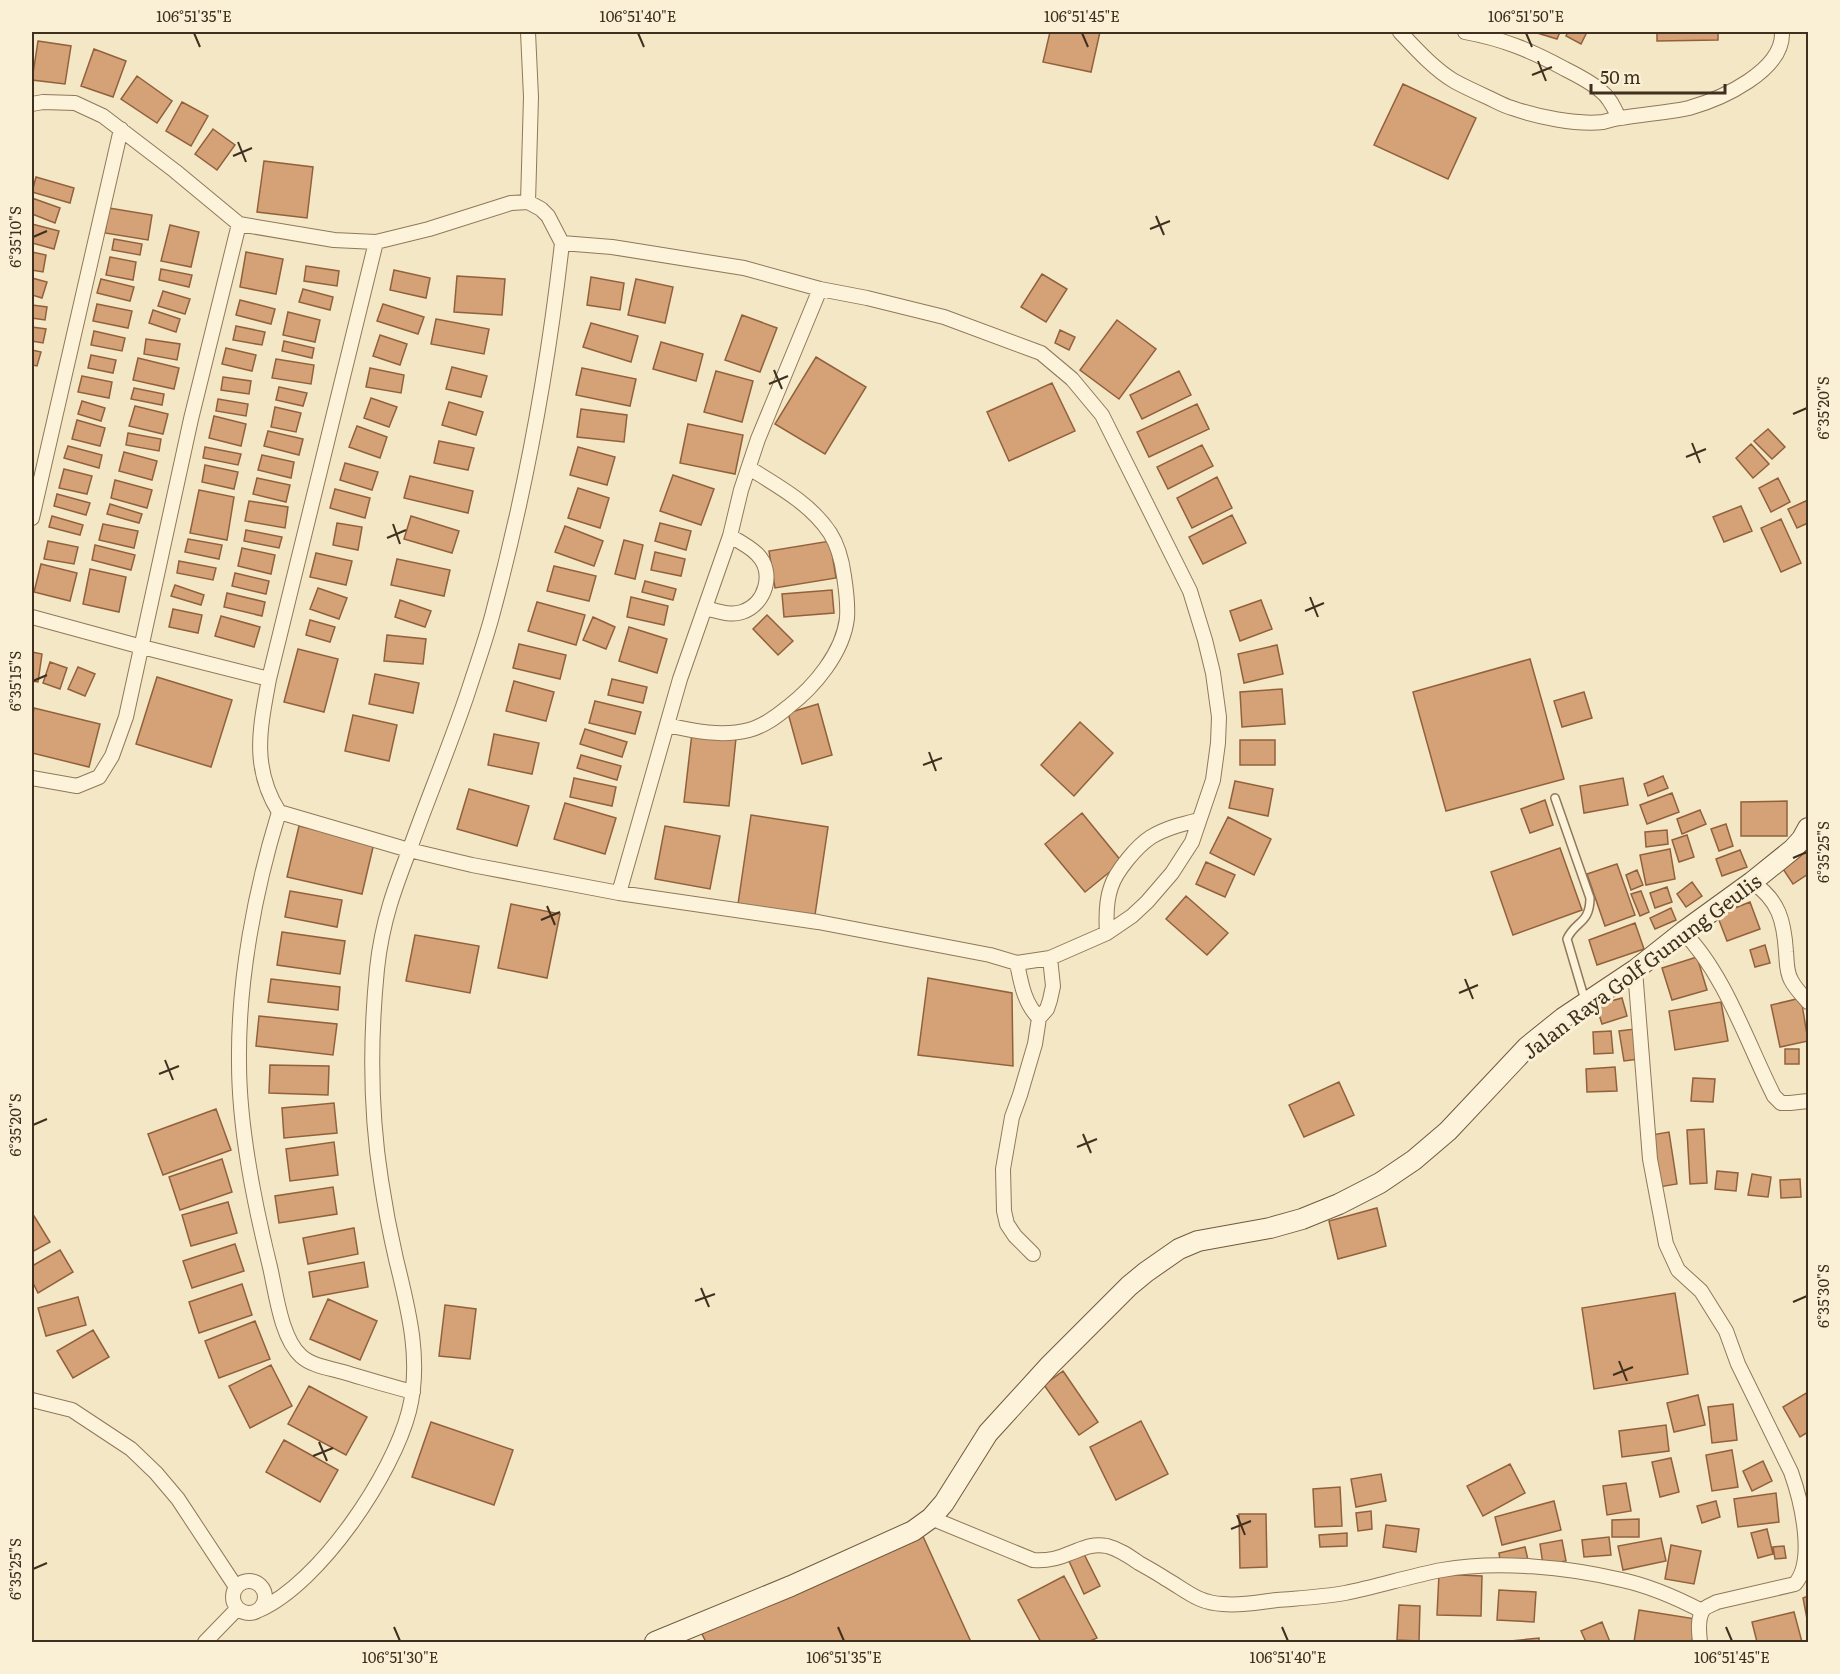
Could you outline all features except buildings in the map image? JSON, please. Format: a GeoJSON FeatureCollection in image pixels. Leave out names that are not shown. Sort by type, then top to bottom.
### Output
{"type":"FeatureCollection","features":[{"type":"Feature","properties":{"kind":"main road","name":"Jalan Raya Golf Gunung Geulis"},"geometry":{"type":"LineString","coordinates":[[665,1641],[913,1531],[931,1518],[944,1503],[988,1433],[1050,1365],[1146,1272],[1188,1245],[1270,1228],[1302,1218],[1339,1204],[1380,1183],[1414,1160],[1448,1131],[1527,1047],[1563,1018],[1635,970],[1752,882],[1793,849],[1809,828]]}},
{"type":"Feature","properties":{"kind":"street"},"geometry":{"type":"LineString","coordinates":[[528,32],[531,97],[528,202]]}},
{"type":"Feature","properties":{"kind":"street"},"geometry":{"type":"LineString","coordinates":[[1405,32],[1426,59],[1453,80],[1512,108],[1575,122],[1604,122],[1690,107],[1718,97],[1745,83],[1766,67],[1778,52],[1782,32]]}},
{"type":"Feature","properties":{"kind":"street"},"geometry":{"type":"LineString","coordinates":[[1465,32],[1507,41],[1576,75],[1602,91],[1619,118]]}},
{"type":"Feature","properties":{"kind":"street"},"geometry":{"type":"LineString","coordinates":[[32,104],[75,103],[103,116],[175,171],[238,224],[334,240],[376,242],[429,229],[511,203],[528,202],[548,216],[562,243],[544,378],[497,598],[462,710],[392,892],[381,934],[371,1053],[372,1107],[380,1180],[414,1349],[413,1392],[403,1430],[367,1501],[322,1560],[300,1583],[273,1604],[259,1610],[252,1613],[237,1609],[233,1594],[236,1587],[250,1581],[257,1583],[265,1596],[259,1610]]}},
{"type":"Feature","properties":{"kind":"street"},"geometry":{"type":"LineString","coordinates":[[32,518],[121,129]]}},
{"type":"Feature","properties":{"kind":"street"},"geometry":{"type":"LineString","coordinates":[[32,778],[77,786],[99,777],[112,756],[126,717],[194,408],[238,224]]}},
{"type":"Feature","properties":{"kind":"street"},"geometry":{"type":"LineString","coordinates":[[376,242],[269,679],[260,730],[259,747],[266,789],[279,812],[409,850],[472,865],[619,893],[818,922],[990,955],[1017,963],[1050,958],[1107,933],[1132,916],[1172,873],[1192,842],[1213,780],[1219,717],[1214,673],[1190,591],[1102,415],[1072,379],[1041,353],[944,317],[820,289],[744,268],[612,247],[562,243]]}},
{"type":"Feature","properties":{"kind":"street"},"geometry":{"type":"LineString","coordinates":[[619,893],[680,679],[730,536],[758,439],[820,289]]}},
{"type":"Feature","properties":{"kind":"street"},"geometry":{"type":"LineString","coordinates":[[667,725],[694,731],[719,733],[748,730],[771,721],[798,700],[826,668],[840,643],[847,618],[846,586],[840,554],[830,533],[810,510],[794,497],[749,468]]}},
{"type":"Feature","properties":{"kind":"street"},"geometry":{"type":"LineString","coordinates":[[705,608],[726,613],[741,612],[754,606],[763,596],[767,569],[758,555],[730,536]]}},
{"type":"Feature","properties":{"kind":"street"},"geometry":{"type":"LineString","coordinates":[[32,617],[269,679]]}},
{"type":"Feature","properties":{"kind":"street"},"geometry":{"type":"LineString","coordinates":[[279,812],[259,885],[250,938],[242,996],[239,1061],[244,1138],[266,1251],[282,1320],[300,1356],[312,1363],[375,1383],[413,1392]]}},
{"type":"Feature","properties":{"kind":"street"},"geometry":{"type":"LineString","coordinates":[[1107,933],[1106,919],[1111,886],[1133,853],[1150,837],[1173,827],[1199,820]]}},
{"type":"Feature","properties":{"kind":"street"},"geometry":{"type":"LineString","coordinates":[[1752,882],[1764,890],[1782,916],[1787,970],[1791,981],[1809,1002]]}},
{"type":"Feature","properties":{"kind":"street"},"geometry":{"type":"LineString","coordinates":[[1683,932],[1712,969],[1774,1096],[1780,1102],[1809,1101]]}},
{"type":"Feature","properties":{"kind":"street"},"geometry":{"type":"LineString","coordinates":[[1033,1254],[1015,1236],[1007,1224],[1004,1210],[1003,1170],[1012,1117],[1035,1044],[1039,1018],[1047,1009],[1053,986],[1050,958]]}},
{"type":"Feature","properties":{"kind":"street"},"geometry":{"type":"LineString","coordinates":[[1017,963],[1028,1005],[1039,1018]]}},
{"type":"Feature","properties":{"kind":"street"},"geometry":{"type":"LineString","coordinates":[[1635,970],[1650,1159],[1666,1244],[1678,1270],[1701,1290],[1726,1331],[1738,1364],[1791,1472],[1797,1489],[1805,1535],[1806,1574],[1795,1584],[1717,1602],[1702,1611],[1698,1630],[1700,1642]]}},
{"type":"Feature","properties":{"kind":"street"},"geometry":{"type":"LineString","coordinates":[[32,1400],[72,1410],[131,1449],[178,1499],[236,1587]]}},
{"type":"Feature","properties":{"kind":"street"},"geometry":{"type":"LineString","coordinates":[[931,1518],[1033,1560],[1055,1558],[1092,1545],[1107,1546],[1122,1552],[1192,1597],[1224,1605],[1344,1593],[1440,1570],[1497,1566],[1574,1571],[1623,1580],[1674,1597],[1702,1611]]}},
{"type":"Feature","properties":{"kind":"street"},"geometry":{"type":"LineString","coordinates":[[205,1642],[237,1609]]}},
{"type":"Feature","properties":{"kind":"lane"},"geometry":{"type":"LineString","coordinates":[[1554,798],[1590,898],[1590,911],[1567,939],[1586,1003]]}}]}
